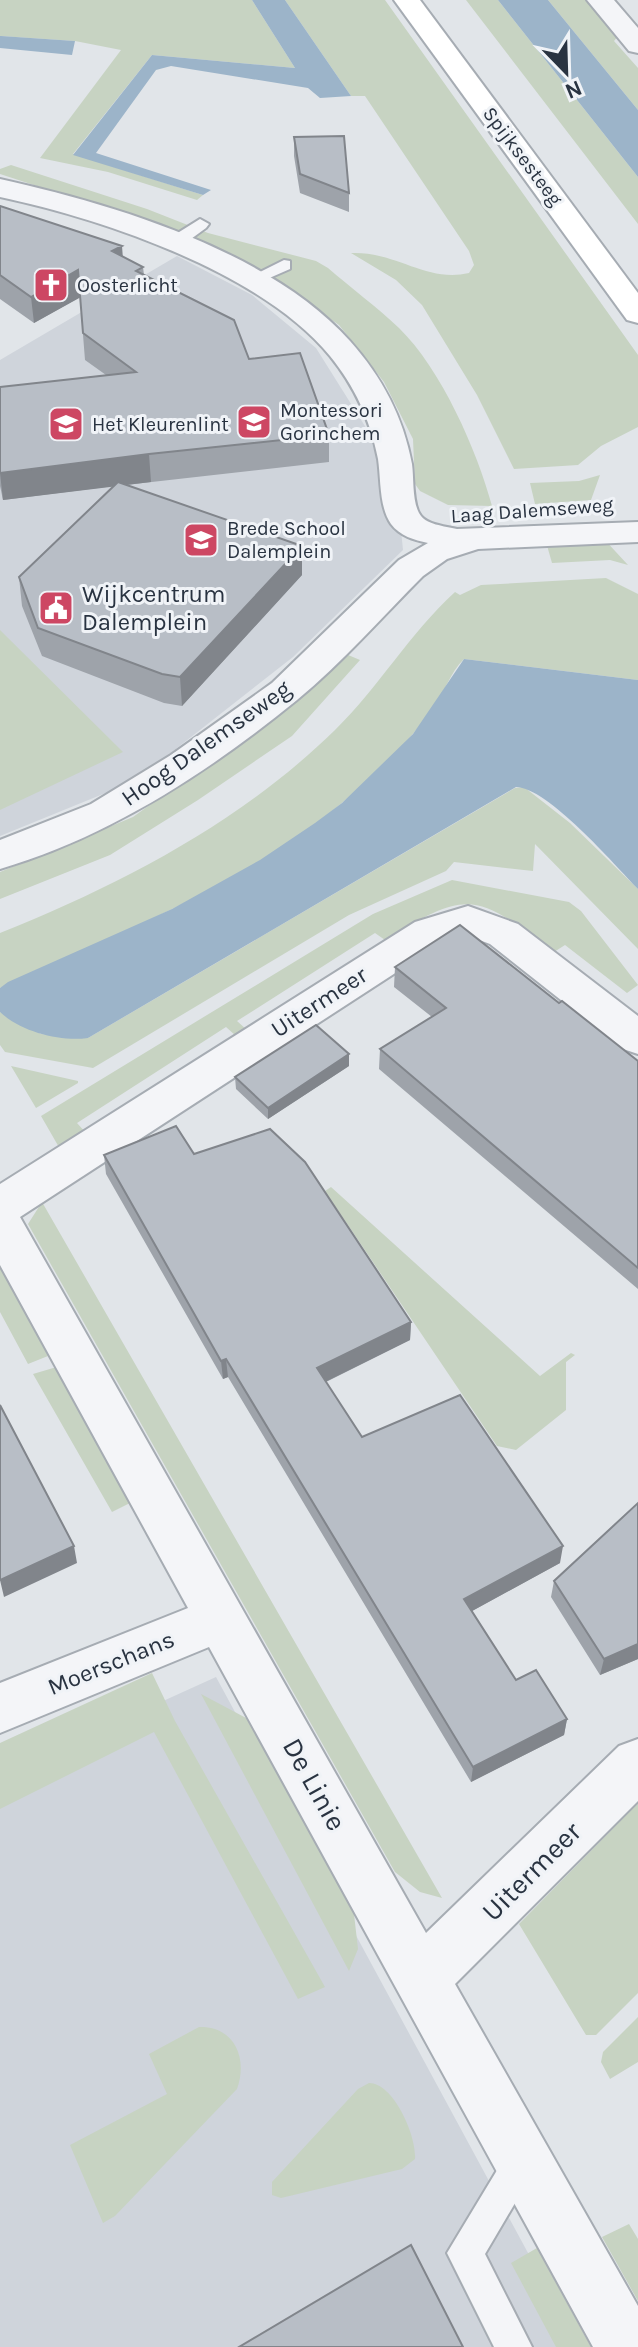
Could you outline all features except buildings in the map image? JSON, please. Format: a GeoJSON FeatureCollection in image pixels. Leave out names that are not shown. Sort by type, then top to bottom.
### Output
{"type":"FeatureCollection","features":[{"type":"Feature","properties":{"kind":"main road","name":"Spijksesteeg"},"geometry":{"type":"LineString","coordinates":[[407,0],[638,314]]}},
{"type":"Feature","properties":{"kind":"street"},"geometry":{"type":"LineString","coordinates":[[600,0],[638,45]]}},
{"type":"Feature","properties":{"kind":"street","name":"Laag Dalemseweg"},"geometry":{"type":"LineString","coordinates":[[0,188],[99,213],[174,243],[292,305],[351,361],[387,423],[405,520],[431,535]]}},
{"type":"Feature","properties":{"kind":"street","name":"Laag Dalemseweg"},"geometry":{"type":"LineString","coordinates":[[396,477],[409,500],[425,512],[468,528],[638,532]]}},
{"type":"Feature","properties":{"kind":"street","name":"Laag Dalemseweg"},"geometry":{"type":"LineString","coordinates":[[468,528],[638,503]]}},
{"type":"Feature","properties":{"kind":"street","name":"Hoog Dalemseweg"},"geometry":{"type":"LineString","coordinates":[[386,590],[431,535],[451,521],[468,528]]}},
{"type":"Feature","properties":{"kind":"street","name":"Hoog Dalemseweg"},"geometry":{"type":"LineString","coordinates":[[0,855],[105,813],[184,764],[285,691],[386,590],[468,528]]}},
{"type":"Feature","properties":{"kind":"street","name":"Uitermeer"},"geometry":{"type":"LineString","coordinates":[[0,1207],[429,932],[468,920],[504,934],[638,1038]]}},
{"type":"Feature","properties":{"kind":"street","name":"De Linie"},"geometry":{"type":"LineString","coordinates":[[0,1223],[627,2347]]}},
{"type":"Feature","properties":{"kind":"street","name":"Moerschans"},"geometry":{"type":"LineString","coordinates":[[0,1708],[222,1618]]}},
{"type":"Feature","properties":{"kind":"street","name":"Uitermeer"},"geometry":{"type":"LineString","coordinates":[[422,1977],[638,1764]]}},
{"type":"Feature","properties":{"kind":"lane"},"geometry":{"type":"LineString","coordinates":[[174,243],[200,224]]}},
{"type":"Feature","properties":{"kind":"lane"},"geometry":{"type":"LineString","coordinates":[[251,281],[284,265]]}},
{"type":"Feature","properties":{"kind":"lane"},"geometry":{"type":"LineString","coordinates":[[514,2347],[465,2253],[523,2159]]}},
{"type":"Feature","properties":{"kind":"shaded area","name":"Brede School Dalemplein"},"geometry":{"type":"Polygon","coordinates":[[[177,256],[252,295],[316,348],[368,431],[401,530],[403,550],[293,657],[135,781],[0,836],[0,360],[177,256]]]}},
{"type":"Feature","properties":{"kind":"shaded area"},"geometry":{"type":"Polygon","coordinates":[[[216,1677],[579,2347],[0,2347],[0,1775],[216,1677]]]}},
{"type":"Feature","properties":{"kind":"green space"},"geometry":{"type":"Polygon","coordinates":[[[0,0],[252,0],[295,68],[152,55],[73,154],[203,195],[197,200],[108,172],[40,158],[121,50],[75,41],[0,36],[0,0]]]}},
{"type":"Feature","properties":{"kind":"green space"},"geometry":{"type":"Polygon","coordinates":[[[285,0],[385,0],[638,355],[638,427],[601,446],[578,465],[514,469],[477,395],[422,305],[396,280],[351,253],[382,257],[425,271],[453,275],[469,273],[474,265],[469,251],[365,96],[351,96],[285,0]]]}},
{"type":"Feature","properties":{"kind":"green space"},"geometry":{"type":"Polygon","coordinates":[[[466,0],[498,0],[638,177],[638,224],[466,0]]]}},
{"type":"Feature","properties":{"kind":"green space"},"geometry":{"type":"Polygon","coordinates":[[[548,0],[589,0],[619,35],[614,41],[638,68],[638,110],[548,0]]]}},
{"type":"Feature","properties":{"kind":"green space"},"geometry":{"type":"Polygon","coordinates":[[[11,165],[147,209],[208,233],[316,261],[328,268],[399,328],[429,365],[456,411],[492,506],[448,505],[420,491],[415,484],[413,439],[384,382],[339,325],[281,284],[169,229],[0,174],[0,169],[11,165]]]}},
{"type":"Feature","properties":{"kind":"green space"},"geometry":{"type":"Polygon","coordinates":[[[600,475],[591,500],[535,504],[530,483],[579,481],[600,475]]]}},
{"type":"Feature","properties":{"kind":"green space"},"geometry":{"type":"Polygon","coordinates":[[[603,538],[628,565],[610,560],[552,563],[546,542],[603,538]]]}},
{"type":"Feature","properties":{"kind":"green space"},"geometry":{"type":"Polygon","coordinates":[[[606,578],[638,594],[638,680],[464,659],[432,710],[401,747],[355,792],[304,832],[221,884],[134,928],[0,988],[0,933],[91,894],[135,871],[178,848],[260,794],[335,730],[423,625],[455,592],[460,595],[481,585],[606,578]]]}},
{"type":"Feature","properties":{"kind":"green space"},"geometry":{"type":"Polygon","coordinates":[[[0,630],[123,752],[0,810],[0,630]]]}},
{"type":"Feature","properties":{"kind":"green space"},"geometry":{"type":"Polygon","coordinates":[[[341,652],[360,660],[292,736],[110,855],[0,899],[0,872],[133,817],[254,730],[341,652]]]}},
{"type":"Feature","properties":{"kind":"green space"},"geometry":{"type":"Polygon","coordinates":[[[524,787],[570,823],[638,889],[638,949],[535,844],[533,871],[454,862],[446,871],[349,915],[93,1068],[5,1052],[0,1045],[0,1012],[41,1034],[88,1038],[515,788],[524,787]]]}},
{"type":"Feature","properties":{"kind":"green space"},"geometry":{"type":"Polygon","coordinates":[[[452,880],[569,902],[581,911],[638,985],[627,993],[565,945],[554,952],[528,932],[488,909],[472,904],[455,905],[413,923],[385,940],[375,933],[237,1021],[247,1030],[236,1036],[226,1027],[77,1123],[86,1133],[60,1149],[41,1116],[373,914],[452,880]]]}},
{"type":"Feature","properties":{"kind":"green space"},"geometry":{"type":"Polygon","coordinates":[[[11,1066],[78,1081],[78,1083],[36,1108],[11,1066]]]}},
{"type":"Feature","properties":{"kind":"green space"},"geometry":{"type":"Polygon","coordinates":[[[331,1187],[540,1376],[571,1353],[575,1355],[566,1362],[566,1410],[516,1450],[497,1446],[325,1191],[331,1187]]]}},
{"type":"Feature","properties":{"kind":"green space"},"geometry":{"type":"Polygon","coordinates":[[[42,1202],[442,1898],[420,1892],[395,1872],[28,1224],[42,1202]]]}},
{"type":"Feature","properties":{"kind":"green space"},"geometry":{"type":"Polygon","coordinates":[[[0,1262],[48,1356],[28,1364],[0,1312],[0,1262]]]}},
{"type":"Feature","properties":{"kind":"green space"},"geometry":{"type":"Polygon","coordinates":[[[60,1366],[130,1503],[112,1512],[33,1374],[60,1366]]]}},
{"type":"Feature","properties":{"kind":"green space"},"geometry":{"type":"Polygon","coordinates":[[[152,1673],[175,1721],[325,1987],[298,1999],[154,1732],[0,1809],[0,1743],[152,1673]]]}},
{"type":"Feature","properties":{"kind":"green space"},"geometry":{"type":"Polygon","coordinates":[[[201,1694],[248,1719],[354,1914],[358,1949],[349,1971],[201,1694]]]}},
{"type":"Feature","properties":{"kind":"green space"},"geometry":{"type":"Polygon","coordinates":[[[638,1803],[638,1993],[596,2035],[586,2035],[519,1924],[638,1803]]]}},
{"type":"Feature","properties":{"kind":"green space"},"geometry":{"type":"Polygon","coordinates":[[[638,2017],[638,2062],[610,2079],[601,2062],[603,2052],[638,2017]]]}},
{"type":"Feature","properties":{"kind":"green space"},"geometry":{"type":"Polygon","coordinates":[[[199,2027],[222,2032],[236,2046],[241,2067],[237,2089],[115,2216],[103,2223],[70,2145],[167,2094],[149,2054],[199,2027]]]}},
{"type":"Feature","properties":{"kind":"green space"},"geometry":{"type":"Polygon","coordinates":[[[369,2083],[378,2085],[395,2101],[408,2125],[415,2159],[402,2169],[281,2198],[272,2195],[272,2182],[358,2089],[369,2083]]]}},
{"type":"Feature","properties":{"kind":"green space"},"geometry":{"type":"Polygon","coordinates":[[[629,2224],[638,2239],[638,2301],[602,2237],[629,2224]]]}},
{"type":"Feature","properties":{"kind":"green space"},"geometry":{"type":"Polygon","coordinates":[[[537,2248],[591,2347],[556,2347],[511,2263],[537,2248]]]}},
{"type":"Feature","properties":{"kind":"water"},"geometry":{"type":"Polygon","coordinates":[[[252,0],[285,0],[351,96],[320,98],[308,88],[171,66],[156,70],[96,153],[211,190],[203,195],[73,155],[152,55],[295,68],[252,0]]]}},
{"type":"Feature","properties":{"kind":"water"},"geometry":{"type":"Polygon","coordinates":[[[498,0],[548,0],[638,110],[638,177],[498,0]]]}},
{"type":"Feature","properties":{"kind":"water"},"geometry":{"type":"Polygon","coordinates":[[[0,36],[75,41],[72,55],[0,48],[0,36]]]}},
{"type":"Feature","properties":{"kind":"water"},"geometry":{"type":"Polygon","coordinates":[[[464,659],[638,680],[638,889],[562,813],[529,790],[516,787],[88,1038],[42,1034],[19,1025],[0,1012],[0,988],[8,982],[172,909],[260,860],[342,803],[413,734],[464,659]]]}},
{"type":"Feature","properties":{"kind":"place","name":"Oosterlicht"},"geometry":{"type":"Point","coordinates":[51,285]}},
{"type":"Feature","properties":{"kind":"place","name":"Montessori Gorinchem"},"geometry":{"type":"Point","coordinates":[254,422]}},
{"type":"Feature","properties":{"kind":"place","name":"Het Kleurenlint"},"geometry":{"type":"Point","coordinates":[66,424]}},
{"type":"Feature","properties":{"kind":"place","name":"Brede School Dalemplein"},"geometry":{"type":"Point","coordinates":[201,540]}},
{"type":"Feature","properties":{"kind":"place","name":"Wijkcentrum Dalemplein"},"geometry":{"type":"Point","coordinates":[56,608]}}]}
